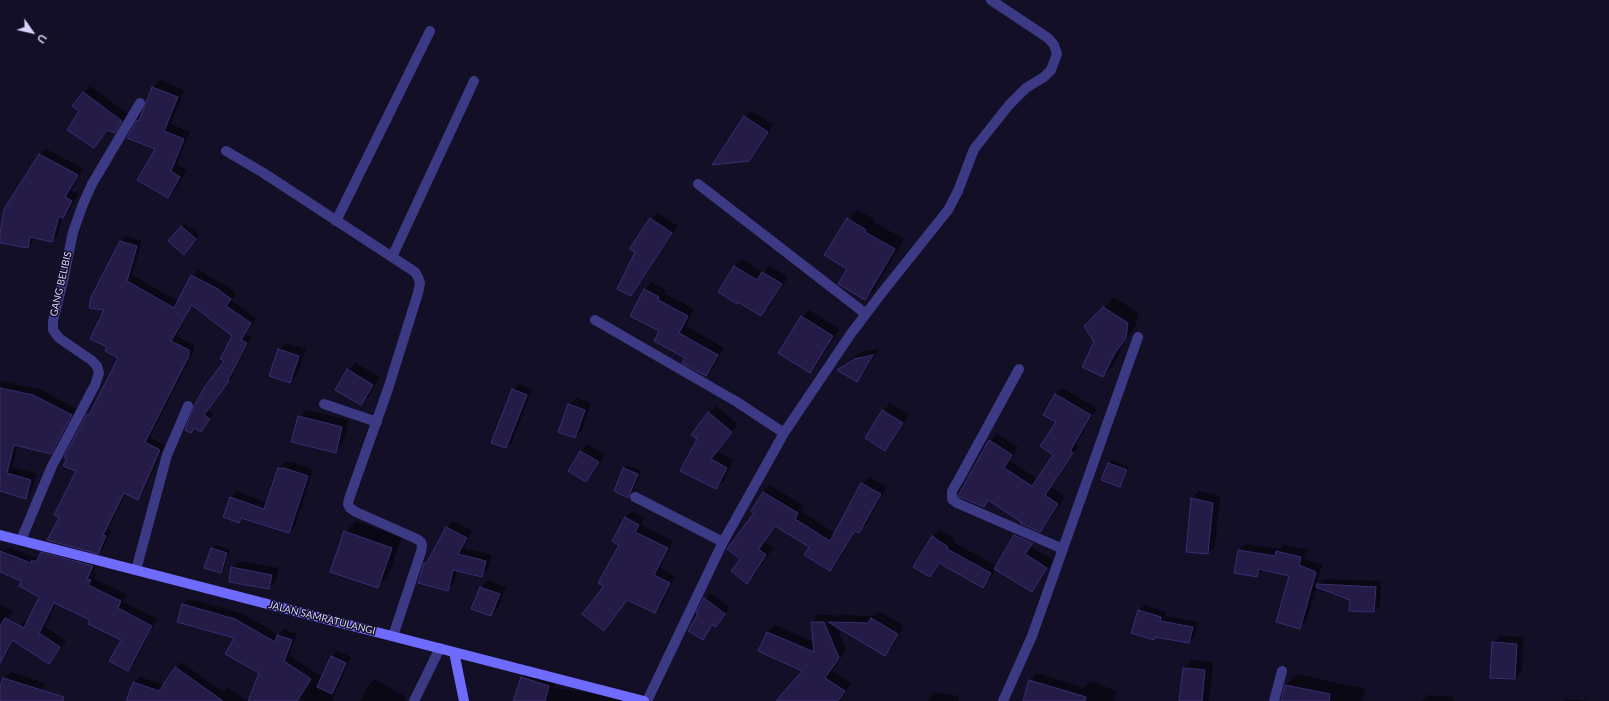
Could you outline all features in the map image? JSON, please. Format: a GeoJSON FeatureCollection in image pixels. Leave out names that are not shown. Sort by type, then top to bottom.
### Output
{"type":"FeatureCollection","features":[{"type":"Feature","properties":{"kind":"main road","name":"JALAN SAMRATULANGI"},"geometry":{"type":"LineString","coordinates":[[0,535],[645,701]]}},
{"type":"Feature","properties":{"kind":"main road"},"geometry":{"type":"LineString","coordinates":[[454,652],[464,701]]}},
{"type":"Feature","properties":{"kind":"street"},"geometry":{"type":"LineString","coordinates":[[645,701],[723,542],[784,433],[850,335],[948,210],[958,191],[972,154],[982,138],[1009,105],[1026,88],[1044,77],[1051,70],[1057,54],[1054,45],[1048,38],[991,0]]}},
{"type":"Feature","properties":{"kind":"street"},"geometry":{"type":"LineString","coordinates":[[336,221],[430,31]]}},
{"type":"Feature","properties":{"kind":"street"},"geometry":{"type":"LineString","coordinates":[[392,257],[474,81]]}},
{"type":"Feature","properties":{"kind":"street","name":"GANG BELIBIS"},"geometry":{"type":"LineString","coordinates":[[21,540],[52,466],[95,385],[99,373],[97,366],[91,360],[59,338],[53,330],[53,321],[73,232],[83,204],[92,184],[140,103]]}},
{"type":"Feature","properties":{"kind":"street"},"geometry":{"type":"LineString","coordinates":[[226,151],[262,172],[415,272],[420,283],[391,381],[348,504],[350,508],[356,512],[421,542],[421,552],[393,636]]}},
{"type":"Feature","properties":{"kind":"street"},"geometry":{"type":"LineString","coordinates":[[698,184],[866,314]]}},
{"type":"Feature","properties":{"kind":"street"},"geometry":{"type":"LineString","coordinates":[[595,320],[737,402],[784,433]]}},
{"type":"Feature","properties":{"kind":"street"},"geometry":{"type":"LineString","coordinates":[[1003,701],[1032,636],[1138,337]]}},
{"type":"Feature","properties":{"kind":"street"},"geometry":{"type":"LineString","coordinates":[[1019,369],[958,479],[952,491],[952,499],[957,503],[1063,549]]}},
{"type":"Feature","properties":{"kind":"street"},"geometry":{"type":"LineString","coordinates":[[324,404],[377,422]]}},
{"type":"Feature","properties":{"kind":"street"},"geometry":{"type":"LineString","coordinates":[[136,570],[167,455],[188,406]]}},
{"type":"Feature","properties":{"kind":"street"},"geometry":{"type":"LineString","coordinates":[[635,497],[723,542]]}},
{"type":"Feature","properties":{"kind":"street"},"geometry":{"type":"LineString","coordinates":[[414,701],[440,648]]}},
{"type":"Feature","properties":{"kind":"street"},"geometry":{"type":"LineString","coordinates":[[1274,701],[1282,671]]}},
{"type":"Feature","properties":{"kind":"building"},"geometry":{"type":"Polygon","coordinates":[[[152,87],[178,97],[164,131],[184,139],[171,171],[180,177],[168,198],[137,180],[155,149],[127,138],[137,120],[139,121],[152,87]]]}},
{"type":"Feature","properties":{"kind":"building"},"geometry":{"type":"Polygon","coordinates":[[[83,92],[122,121],[115,133],[107,130],[94,148],[67,130],[79,111],[72,106],[83,92]]]}},
{"type":"Feature","properties":{"kind":"building"},"geometry":{"type":"Polygon","coordinates":[[[744,116],[768,132],[749,161],[712,165],[744,116]]]}},
{"type":"Feature","properties":{"kind":"building"},"geometry":{"type":"Polygon","coordinates":[[[39,154],[78,175],[65,197],[72,201],[63,218],[59,216],[52,242],[30,237],[28,248],[0,243],[4,209],[39,154]]]}},
{"type":"Feature","properties":{"kind":"building"},"geometry":{"type":"Polygon","coordinates":[[[650,218],[672,233],[631,296],[617,289],[635,252],[629,249],[650,218]]]}},
{"type":"Feature","properties":{"kind":"building"},"geometry":{"type":"Polygon","coordinates":[[[847,218],[866,230],[865,232],[895,249],[865,300],[838,284],[847,269],[824,255],[847,218]]]}},
{"type":"Feature","properties":{"kind":"building"},"geometry":{"type":"Polygon","coordinates":[[[181,226],[196,239],[184,255],[168,241],[181,226]]]}},
{"type":"Feature","properties":{"kind":"building"},"geometry":{"type":"Polygon","coordinates":[[[120,241],[137,246],[127,281],[174,308],[191,275],[218,289],[231,299],[226,306],[251,323],[241,340],[247,343],[228,380],[229,381],[204,415],[210,419],[201,432],[194,428],[191,433],[185,430],[194,406],[204,388],[224,361],[220,359],[232,336],[192,305],[171,341],[189,350],[189,356],[145,442],[160,450],[138,500],[124,493],[103,535],[106,536],[98,554],[47,540],[59,518],[54,515],[76,471],[63,466],[67,458],[64,457],[87,414],[89,415],[118,358],[105,351],[107,347],[90,339],[104,310],[89,308],[91,297],[120,241]]]}},
{"type":"Feature","properties":{"kind":"building"},"geometry":{"type":"Polygon","coordinates":[[[734,266],[757,280],[762,272],[782,284],[761,316],[738,302],[737,304],[718,292],[734,266]]]}},
{"type":"Feature","properties":{"kind":"building"},"geometry":{"type":"Polygon","coordinates":[[[644,289],[659,297],[658,300],[688,316],[679,333],[718,355],[706,376],[682,363],[685,358],[654,341],[659,331],[630,316],[644,289]]]}},
{"type":"Feature","properties":{"kind":"building"},"geometry":{"type":"Polygon","coordinates":[[[1103,307],[1128,323],[1126,338],[1115,353],[1103,377],[1082,367],[1094,342],[1084,326],[1103,307]]]}},
{"type":"Feature","properties":{"kind":"building"},"geometry":{"type":"Polygon","coordinates":[[[801,316],[833,336],[810,373],[778,353],[801,316]]]}},
{"type":"Feature","properties":{"kind":"building"},"geometry":{"type":"Polygon","coordinates":[[[278,349],[299,356],[290,383],[269,376],[278,349]]]}},
{"type":"Feature","properties":{"kind":"building"},"geometry":{"type":"Polygon","coordinates":[[[873,355],[857,382],[837,370],[854,359],[873,355]]]}},
{"type":"Feature","properties":{"kind":"building"},"geometry":{"type":"Polygon","coordinates":[[[347,369],[373,385],[361,405],[335,390],[347,369]]]}},
{"type":"Feature","properties":{"kind":"building"},"geometry":{"type":"Polygon","coordinates":[[[0,388],[33,395],[72,415],[51,454],[14,445],[7,473],[31,480],[26,499],[0,491],[0,388]]]}},
{"type":"Feature","properties":{"kind":"building"},"geometry":{"type":"Polygon","coordinates":[[[512,389],[527,395],[506,448],[491,443],[512,389]]]}},
{"type":"Feature","properties":{"kind":"building"},"geometry":{"type":"Polygon","coordinates":[[[1055,394],[1091,415],[1070,451],[1073,453],[1045,495],[1058,504],[1040,532],[1020,523],[1021,522],[988,500],[984,507],[958,496],[989,440],[1012,455],[1004,468],[1032,486],[1053,455],[1040,446],[1056,422],[1043,415],[1055,394]]]}},
{"type":"Feature","properties":{"kind":"building"},"geometry":{"type":"Polygon","coordinates":[[[568,404],[585,410],[575,438],[558,432],[568,404]]]}},
{"type":"Feature","properties":{"kind":"building"},"geometry":{"type":"Polygon","coordinates":[[[882,410],[903,423],[885,451],[865,438],[882,410]]]}},
{"type":"Feature","properties":{"kind":"building"},"geometry":{"type":"Polygon","coordinates":[[[708,412],[732,432],[711,459],[727,468],[716,489],[680,471],[697,439],[691,435],[708,412]]]}},
{"type":"Feature","properties":{"kind":"building"},"geometry":{"type":"Polygon","coordinates":[[[298,416],[342,427],[336,453],[291,442],[298,416]]]}},
{"type":"Feature","properties":{"kind":"building"},"geometry":{"type":"Polygon","coordinates":[[[580,451],[599,462],[586,482],[568,471],[580,451]]]}},
{"type":"Feature","properties":{"kind":"building"},"geometry":{"type":"Polygon","coordinates":[[[1108,463],[1127,470],[1120,487],[1101,480],[1108,463]]]}},
{"type":"Feature","properties":{"kind":"building"},"geometry":{"type":"Polygon","coordinates":[[[278,468],[284,468],[308,476],[289,533],[241,518],[239,523],[223,517],[230,497],[264,509],[278,468]]]}},
{"type":"Feature","properties":{"kind":"building"},"geometry":{"type":"Polygon","coordinates":[[[623,468],[638,474],[628,498],[614,491],[623,468]]]}},
{"type":"Feature","properties":{"kind":"building"},"geometry":{"type":"Polygon","coordinates":[[[861,483],[881,494],[859,533],[855,531],[830,571],[804,555],[809,547],[775,526],[759,549],[766,555],[747,584],[731,571],[740,559],[727,549],[754,513],[751,511],[763,492],[798,513],[795,519],[830,541],[861,483]]]}},
{"type":"Feature","properties":{"kind":"building"},"geometry":{"type":"Polygon","coordinates":[[[1191,498],[1213,503],[1208,554],[1186,552],[1191,498]]]}},
{"type":"Feature","properties":{"kind":"building"},"geometry":{"type":"Polygon","coordinates":[[[625,517],[639,525],[635,532],[668,548],[654,575],[670,583],[655,613],[627,600],[604,631],[582,614],[604,586],[598,583],[619,545],[612,541],[625,517]]]}},
{"type":"Feature","properties":{"kind":"building"},"geometry":{"type":"Polygon","coordinates":[[[446,527],[467,538],[458,554],[486,561],[482,577],[453,570],[448,591],[418,583],[424,563],[426,564],[446,527]]]}},
{"type":"Feature","properties":{"kind":"building"},"geometry":{"type":"Polygon","coordinates":[[[344,531],[392,548],[378,588],[330,572],[344,531]]]}},
{"type":"Feature","properties":{"kind":"building"},"geometry":{"type":"Polygon","coordinates":[[[1014,535],[1033,543],[1025,554],[1047,568],[1032,592],[994,569],[1014,535]]]}},
{"type":"Feature","properties":{"kind":"building"},"geometry":{"type":"Polygon","coordinates":[[[932,536],[948,547],[947,549],[991,573],[983,588],[939,563],[930,577],[913,567],[932,536]]]}},
{"type":"Feature","properties":{"kind":"building"},"geometry":{"type":"Polygon","coordinates":[[[211,548],[227,553],[221,573],[204,568],[211,548]]]}},
{"type":"Feature","properties":{"kind":"building"},"geometry":{"type":"Polygon","coordinates":[[[1238,550],[1275,556],[1276,551],[1301,557],[1299,565],[1316,572],[1300,629],[1276,622],[1289,576],[1259,569],[1257,577],[1234,573],[1238,550]]]}},
{"type":"Feature","properties":{"kind":"building"},"geometry":{"type":"Polygon","coordinates":[[[0,551],[31,563],[32,560],[36,562],[41,552],[93,566],[87,579],[91,580],[88,585],[121,601],[118,608],[152,626],[128,671],[109,661],[121,640],[88,624],[90,620],[54,603],[39,633],[60,647],[49,664],[12,640],[0,663],[0,626],[5,618],[24,628],[39,597],[19,586],[21,581],[0,572],[0,551]]]}},
{"type":"Feature","properties":{"kind":"building"},"geometry":{"type":"Polygon","coordinates":[[[231,567],[272,575],[269,589],[229,582],[231,567]]]}},
{"type":"Feature","properties":{"kind":"building"},"geometry":{"type":"Polygon","coordinates":[[[1317,584],[1376,587],[1374,612],[1349,611],[1350,600],[1316,587],[1317,584]]]}},
{"type":"Feature","properties":{"kind":"building"},"geometry":{"type":"Polygon","coordinates":[[[480,587],[500,594],[491,616],[471,609],[480,587]]]}},
{"type":"Feature","properties":{"kind":"building"},"geometry":{"type":"Polygon","coordinates":[[[704,598],[725,614],[716,627],[712,625],[703,640],[688,631],[698,614],[696,613],[704,598]]]}},
{"type":"Feature","properties":{"kind":"building"},"geometry":{"type":"Polygon","coordinates":[[[182,604],[235,619],[275,642],[277,635],[292,640],[284,661],[311,679],[297,701],[248,701],[259,673],[225,654],[234,638],[177,622],[182,604]]]}},
{"type":"Feature","properties":{"kind":"building"},"geometry":{"type":"Polygon","coordinates":[[[1138,610],[1161,617],[1160,621],[1193,627],[1189,643],[1155,637],[1154,640],[1131,633],[1138,610]]]}},
{"type":"Feature","properties":{"kind":"building"},"geometry":{"type":"Polygon","coordinates":[[[871,618],[898,634],[885,656],[828,622],[868,623],[871,618]]]}},
{"type":"Feature","properties":{"kind":"building"},"geometry":{"type":"Polygon","coordinates":[[[811,622],[824,622],[839,658],[825,678],[845,691],[838,701],[776,701],[802,671],[758,651],[767,632],[814,652],[811,622]]]}},
{"type":"Feature","properties":{"kind":"building"},"geometry":{"type":"Polygon","coordinates":[[[1492,642],[1517,644],[1515,679],[1490,678],[1492,642]]]}},
{"type":"Feature","properties":{"kind":"building"},"geometry":{"type":"Polygon","coordinates":[[[331,656],[346,663],[332,694],[317,687],[331,656]]]}},
{"type":"Feature","properties":{"kind":"building"},"geometry":{"type":"Polygon","coordinates":[[[175,667],[223,701],[126,701],[133,682],[159,691],[175,667]]]}},
{"type":"Feature","properties":{"kind":"building"},"geometry":{"type":"Polygon","coordinates":[[[1183,668],[1205,670],[1202,701],[1179,701],[1183,668]]]}},
{"type":"Feature","properties":{"kind":"building"},"geometry":{"type":"Polygon","coordinates":[[[521,677],[549,686],[545,701],[513,701],[521,677]]]}},
{"type":"Feature","properties":{"kind":"building"},"geometry":{"type":"Polygon","coordinates":[[[3,678],[64,697],[63,701],[0,701],[0,687],[3,678]]]}},
{"type":"Feature","properties":{"kind":"building"},"geometry":{"type":"Polygon","coordinates":[[[1029,680],[1086,697],[1085,701],[1023,701],[1029,680]]]}},
{"type":"Feature","properties":{"kind":"building"},"geometry":{"type":"Polygon","coordinates":[[[1285,685],[1330,694],[1329,701],[1281,701],[1285,685]]]}}]}
